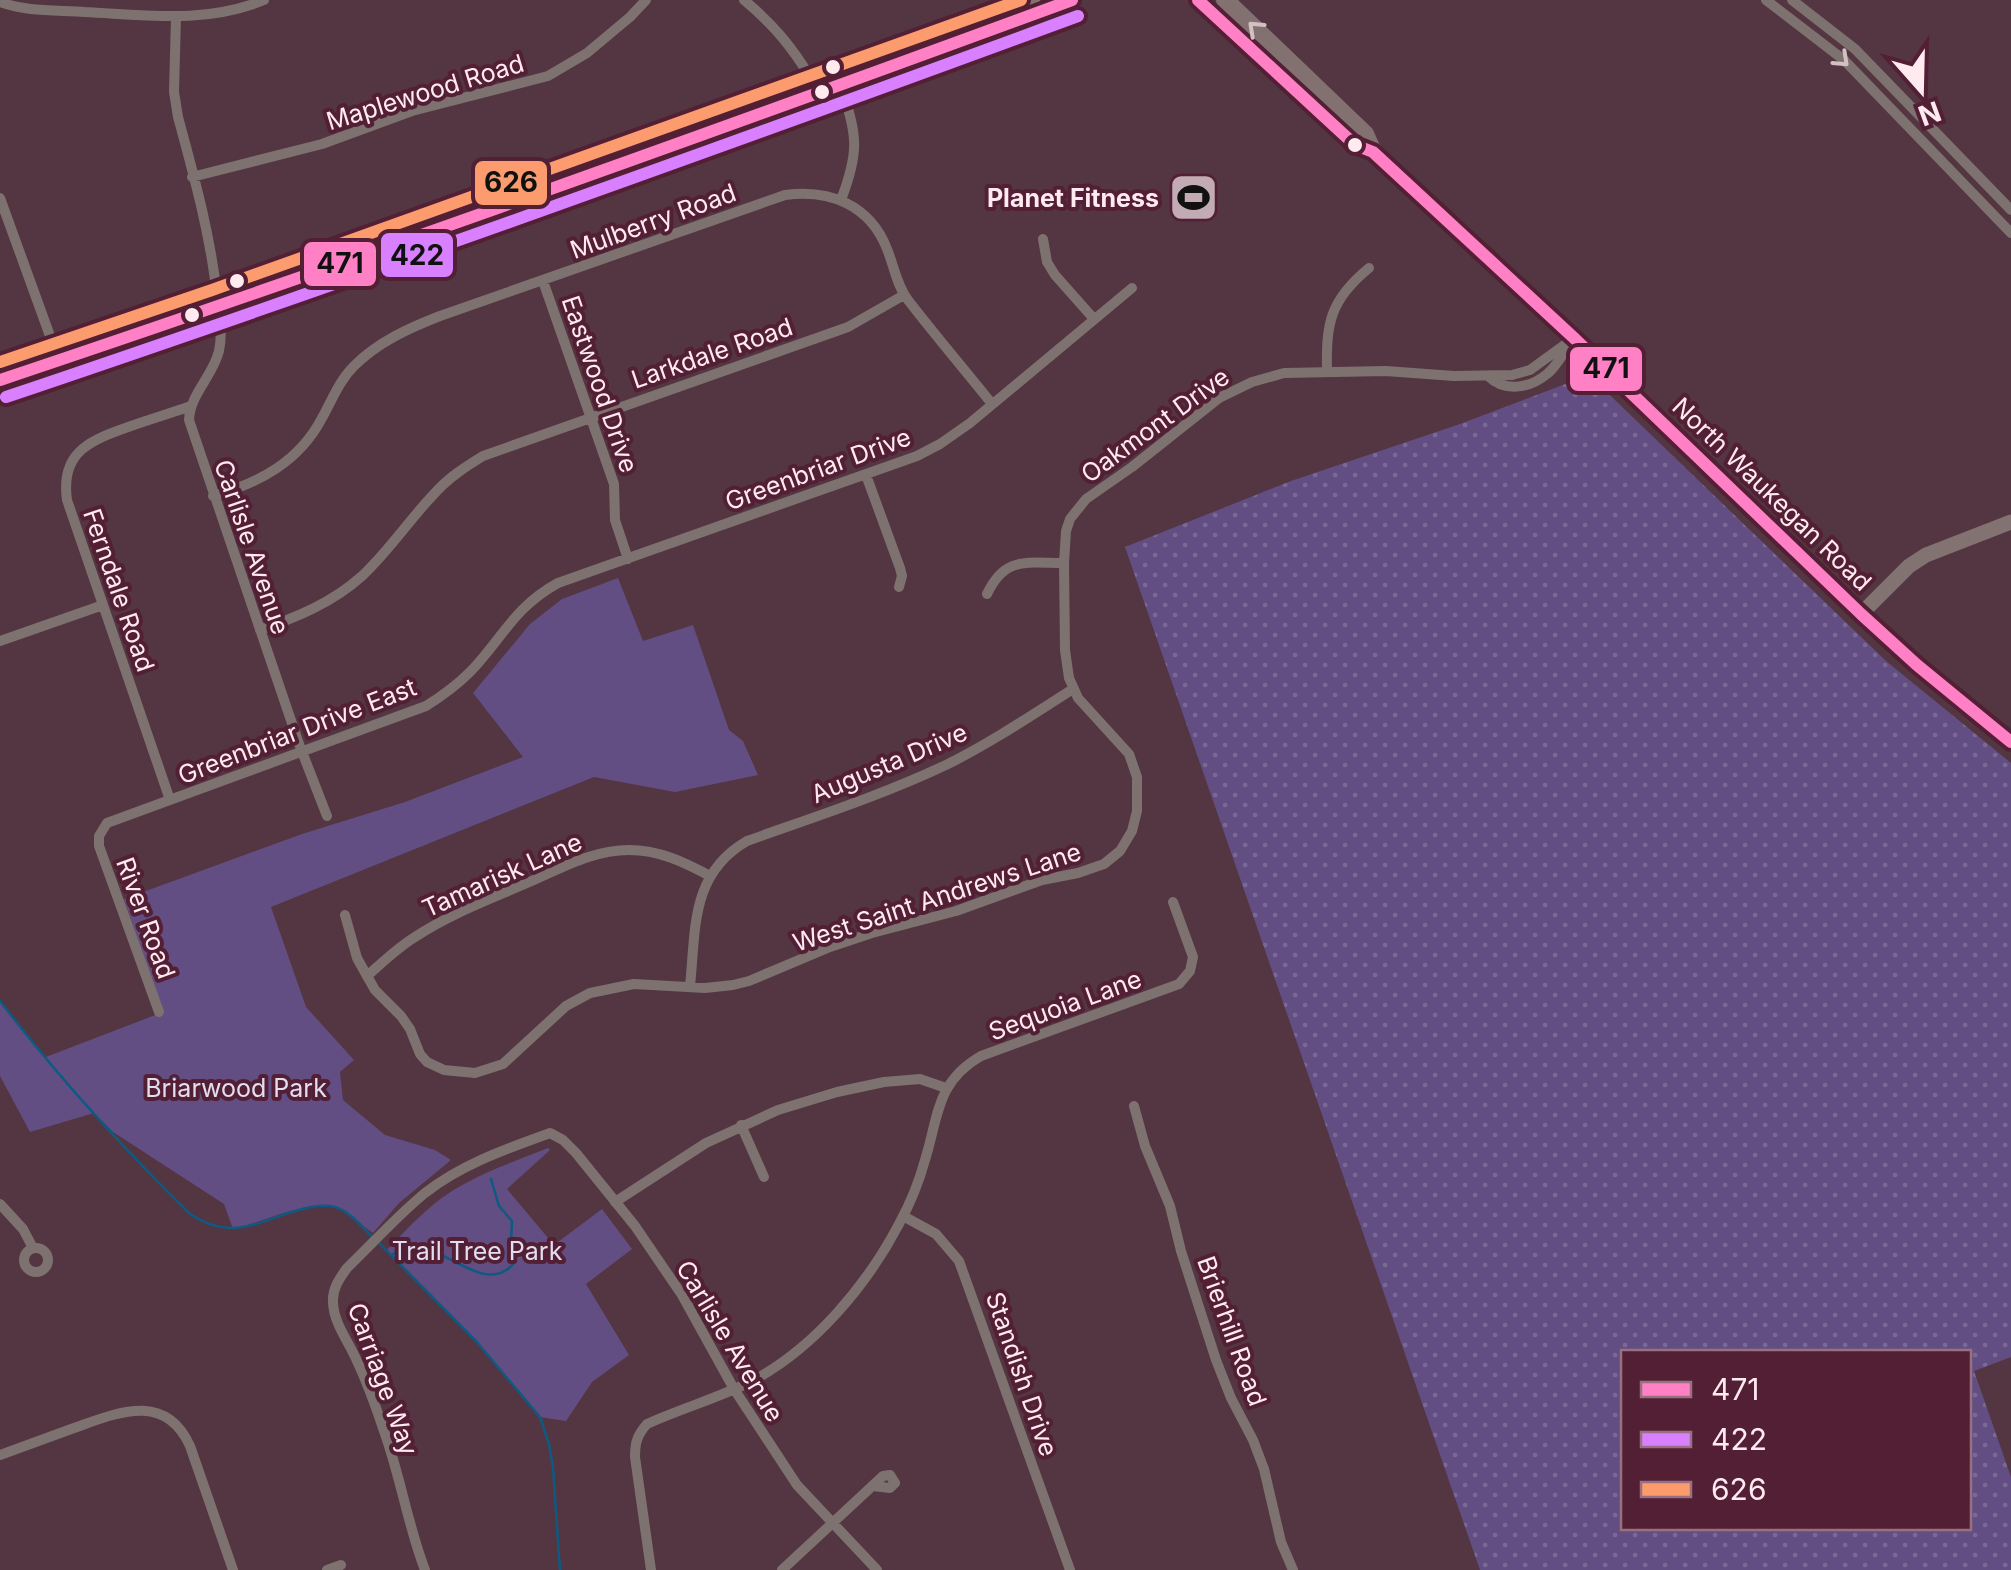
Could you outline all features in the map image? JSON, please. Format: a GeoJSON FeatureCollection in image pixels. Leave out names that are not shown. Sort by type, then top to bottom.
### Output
{"type":"FeatureCollection","features":[{"type":"Feature","properties":{"kind":"main road"},"geometry":{"type":"LineString","coordinates":[[217,299],[812,80],[839,78],[1030,0]]}},
{"type":"Feature","properties":{"kind":"main road"},"geometry":{"type":"LineString","coordinates":[[0,380],[56,355],[839,78],[1072,0]]}},
{"type":"Feature","properties":{"kind":"main road","name":"North Waukegan Road"},"geometry":{"type":"LineString","coordinates":[[1198,0],[1355,145],[1373,152],[1574,338],[1861,614],[2011,742]]}},
{"type":"Feature","properties":{"kind":"main road","name":"North Waukegan Road"},"geometry":{"type":"LineString","coordinates":[[1225,0],[1365,134],[1373,152]]}},
{"type":"Feature","properties":{"kind":"main road"},"geometry":{"type":"LineString","coordinates":[[0,364],[56,355]]}},
{"type":"Feature","properties":{"kind":"street"},"geometry":{"type":"LineString","coordinates":[[0,2],[46,10],[176,17],[215,15],[264,0]]}},
{"type":"Feature","properties":{"kind":"street","name":"Maplewood Road"},"geometry":{"type":"LineString","coordinates":[[192,176],[322,144],[412,111],[548,76],[588,54],[646,0]]}},
{"type":"Feature","properties":{"kind":"street"},"geometry":{"type":"LineString","coordinates":[[746,0],[791,46],[812,80]]}},
{"type":"Feature","properties":{"kind":"street"},"geometry":{"type":"LineString","coordinates":[[1766,0],[1844,60],[2011,233]]}},
{"type":"Feature","properties":{"kind":"street"},"geometry":{"type":"LineString","coordinates":[[1792,0],[1854,49],[2011,210]]}},
{"type":"Feature","properties":{"kind":"street"},"geometry":{"type":"LineString","coordinates":[[176,17],[174,92],[217,280],[221,330],[212,371],[191,406]]}},
{"type":"Feature","properties":{"kind":"street"},"geometry":{"type":"LineString","coordinates":[[839,78],[856,140],[854,163],[841,200],[864,216],[882,238],[904,295],[992,404]]}},
{"type":"Feature","properties":{"kind":"street","name":"Mulberry Road"},"geometry":{"type":"LineString","coordinates":[[214,496],[262,480],[297,453],[352,367],[372,350],[419,324],[786,195],[819,194],[841,200]]}},
{"type":"Feature","properties":{"kind":"street"},"geometry":{"type":"LineString","coordinates":[[0,198],[56,355]]}},
{"type":"Feature","properties":{"kind":"street"},"geometry":{"type":"LineString","coordinates":[[1043,239],[1047,262],[1055,275],[1094,320]]}},
{"type":"Feature","properties":{"kind":"street"},"geometry":{"type":"LineString","coordinates":[[1327,372],[1330,317],[1345,290],[1369,268]]}},
{"type":"Feature","properties":{"kind":"street","name":"Eastwood Drive"},"geometry":{"type":"LineString","coordinates":[[543,281],[614,484],[615,520],[628,559]]}},
{"type":"Feature","properties":{"kind":"street","name":"Greenbriar Drive"},"geometry":{"type":"LineString","coordinates":[[590,572],[866,475],[940,444],[1132,288]]}},
{"type":"Feature","properties":{"kind":"street","name":"Larkdale Road"},"geometry":{"type":"LineString","coordinates":[[260,630],[310,611],[360,578],[434,493],[483,456],[848,327],[904,295]]}},
{"type":"Feature","properties":{"kind":"street","name":"Oakmont Drive"},"geometry":{"type":"LineString","coordinates":[[1132,831],[1138,793],[1130,754],[1078,698],[1069,678],[1065,650],[1066,531],[1070,519],[1086,500],[1219,398],[1273,374],[1386,371],[1488,376],[1497,385],[1510,388],[1550,372],[1574,338]]}},
{"type":"Feature","properties":{"kind":"street","name":"Carlisle Avenue"},"geometry":{"type":"LineString","coordinates":[[191,406],[188,420],[192,435],[327,816]]}},
{"type":"Feature","properties":{"kind":"street","name":"Ferndale Road"},"geometry":{"type":"LineString","coordinates":[[170,800],[65,485],[75,456],[93,440],[191,406]]}},
{"type":"Feature","properties":{"kind":"street"},"geometry":{"type":"LineString","coordinates":[[866,475],[900,568],[899,587]]}},
{"type":"Feature","properties":{"kind":"street"},"geometry":{"type":"LineString","coordinates":[[1861,614],[1898,576],[1926,555],[2011,522]]}},
{"type":"Feature","properties":{"kind":"street"},"geometry":{"type":"LineString","coordinates":[[987,594],[1002,570],[1026,564],[1064,563]]}},
{"type":"Feature","properties":{"kind":"street","name":"Greenbriar Drive East"},"geometry":{"type":"LineString","coordinates":[[99,836],[115,820],[426,706],[473,669],[514,617],[541,592],[590,572]]}},
{"type":"Feature","properties":{"kind":"street"},"geometry":{"type":"LineString","coordinates":[[0,642],[103,605]]}},
{"type":"Feature","properties":{"kind":"street","name":"Augusta Drive"},"geometry":{"type":"LineString","coordinates":[[710,876],[724,856],[747,841],[882,793],[947,764],[1073,688]]}},
{"type":"Feature","properties":{"kind":"street","name":"West Saint Andrews Lane"},"geometry":{"type":"LineString","coordinates":[[690,986],[717,988],[741,984],[872,933],[956,911],[1042,880],[1092,869],[1113,858],[1132,831]]}},
{"type":"Feature","properties":{"kind":"street","name":"River Road"},"geometry":{"type":"LineString","coordinates":[[99,836],[105,866],[160,1012]]}},
{"type":"Feature","properties":{"kind":"street","name":"Tamarisk Lane"},"geometry":{"type":"LineString","coordinates":[[367,976],[410,939],[441,921],[592,856],[624,850],[661,854],[710,876]]}},
{"type":"Feature","properties":{"kind":"street"},"geometry":{"type":"LineString","coordinates":[[344,916],[357,958],[375,990],[410,1029],[420,1054],[444,1070],[475,1073],[503,1064],[566,1006],[590,993],[634,984],[690,986],[696,912],[710,876]]}},
{"type":"Feature","properties":{"kind":"street","name":"Sequoia Lane"},"geometry":{"type":"LineString","coordinates":[[946,1088],[957,1073],[981,1056],[1174,987],[1194,963],[1173,902]]}},
{"type":"Feature","properties":{"kind":"street"},"geometry":{"type":"LineString","coordinates":[[615,1202],[706,1142],[809,1100],[884,1082],[920,1079],[946,1088],[925,1162],[904,1216],[881,1255],[834,1315],[768,1371],[647,1424],[636,1441],[651,1570]]}},
{"type":"Feature","properties":{"kind":"street","name":"Brierhill Road"},"geometry":{"type":"LineString","coordinates":[[1134,1106],[1145,1146],[1165,1190],[1216,1360],[1264,1469],[1293,1570]]}},
{"type":"Feature","properties":{"kind":"street"},"geometry":{"type":"LineString","coordinates":[[741,1125],[764,1177]]}},
{"type":"Feature","properties":{"kind":"street","name":"Carlisle Avenue"},"geometry":{"type":"LineString","coordinates":[[550,1134],[576,1153],[635,1226],[797,1485],[877,1570]]}},
{"type":"Feature","properties":{"kind":"street","name":"Carriage Way"},"geometry":{"type":"LineString","coordinates":[[425,1570],[387,1438],[358,1363],[336,1320],[333,1294],[337,1282],[362,1253],[427,1192],[492,1154],[550,1134]]}},
{"type":"Feature","properties":{"kind":"street"},"geometry":{"type":"LineString","coordinates":[[0,1204],[23,1229],[33,1248]]}},
{"type":"Feature","properties":{"kind":"street","name":"Standish Drive"},"geometry":{"type":"LineString","coordinates":[[904,1216],[936,1234],[952,1250],[965,1273],[1070,1570]]}},
{"type":"Feature","properties":{"kind":"street"},"geometry":{"type":"LineString","coordinates":[[0,1455],[126,1411],[150,1412],[168,1419],[190,1446],[233,1570]]}},
{"type":"Feature","properties":{"kind":"street"},"geometry":{"type":"LineString","coordinates":[[782,1570],[873,1486]]}},
{"type":"Feature","properties":{"kind":"street"},"geometry":{"type":"LineString","coordinates":[[327,1570],[342,1565]]}},
{"type":"Feature","properties":{"kind":"green space"},"geometry":{"type":"Polygon","coordinates":[[[1589,375],[1886,661],[2011,763],[2011,1357],[1974,1371],[2011,1477],[2011,1570],[1480,1570],[1125,547],[1291,481],[1589,375]]]}},
{"type":"Feature","properties":{"kind":"green space","name":"Briarwood Park"},"geometry":{"type":"Polygon","coordinates":[[[618,578],[643,641],[693,625],[729,730],[743,741],[758,775],[675,792],[594,777],[271,907],[306,1007],[354,1060],[340,1072],[343,1100],[385,1135],[435,1150],[451,1160],[399,1203],[373,1233],[343,1212],[323,1205],[233,1229],[224,1204],[113,1132],[94,1113],[30,1132],[0,1076],[0,1001],[55,1069],[46,1057],[163,1012],[124,899],[523,757],[473,693],[530,624],[562,599],[618,578]]]}},
{"type":"Feature","properties":{"kind":"green space","name":"Trail Tree Park"},"geometry":{"type":"Polygon","coordinates":[[[548,1148],[507,1189],[554,1245],[602,1209],[632,1249],[586,1284],[629,1355],[592,1382],[566,1421],[540,1417],[476,1341],[387,1250],[452,1191],[487,1172],[548,1148]]]}},
{"type":"Feature","properties":{"kind":"waterway"},"geometry":{"type":"LineString","coordinates":[[0,1001],[91,1111],[190,1214],[206,1223],[236,1228],[311,1207],[332,1206],[350,1215],[372,1237]]}},
{"type":"Feature","properties":{"kind":"waterway"},"geometry":{"type":"LineString","coordinates":[[393,1254],[416,1247],[480,1273],[504,1271],[515,1262],[512,1221],[499,1206],[491,1179]]}},
{"type":"Feature","properties":{"kind":"waterway"},"geometry":{"type":"LineString","coordinates":[[378,1242],[476,1341],[540,1417],[553,1468],[560,1570]]}},
{"type":"Feature","properties":{"kind":"transit line","name":"626"},"geometry":{"type":"LineString","coordinates":[[0,362],[1021,0]]}},
{"type":"Feature","properties":{"kind":"transit line","name":"471"},"geometry":{"type":"LineString","coordinates":[[0,380],[537,194],[1072,0]]}},
{"type":"Feature","properties":{"kind":"transit line","name":"471"},"geometry":{"type":"LineString","coordinates":[[1198,0],[1355,145],[1373,152],[1574,338],[1861,614],[2011,742]]}},
{"type":"Feature","properties":{"kind":"transit line","name":"422"},"geometry":{"type":"LineString","coordinates":[[6,397],[543,210],[1078,16]]}},
{"type":"Feature","properties":{"kind":"place","name":"Planet Fitness"},"geometry":{"type":"Point","coordinates":[1194,198]}}]}
